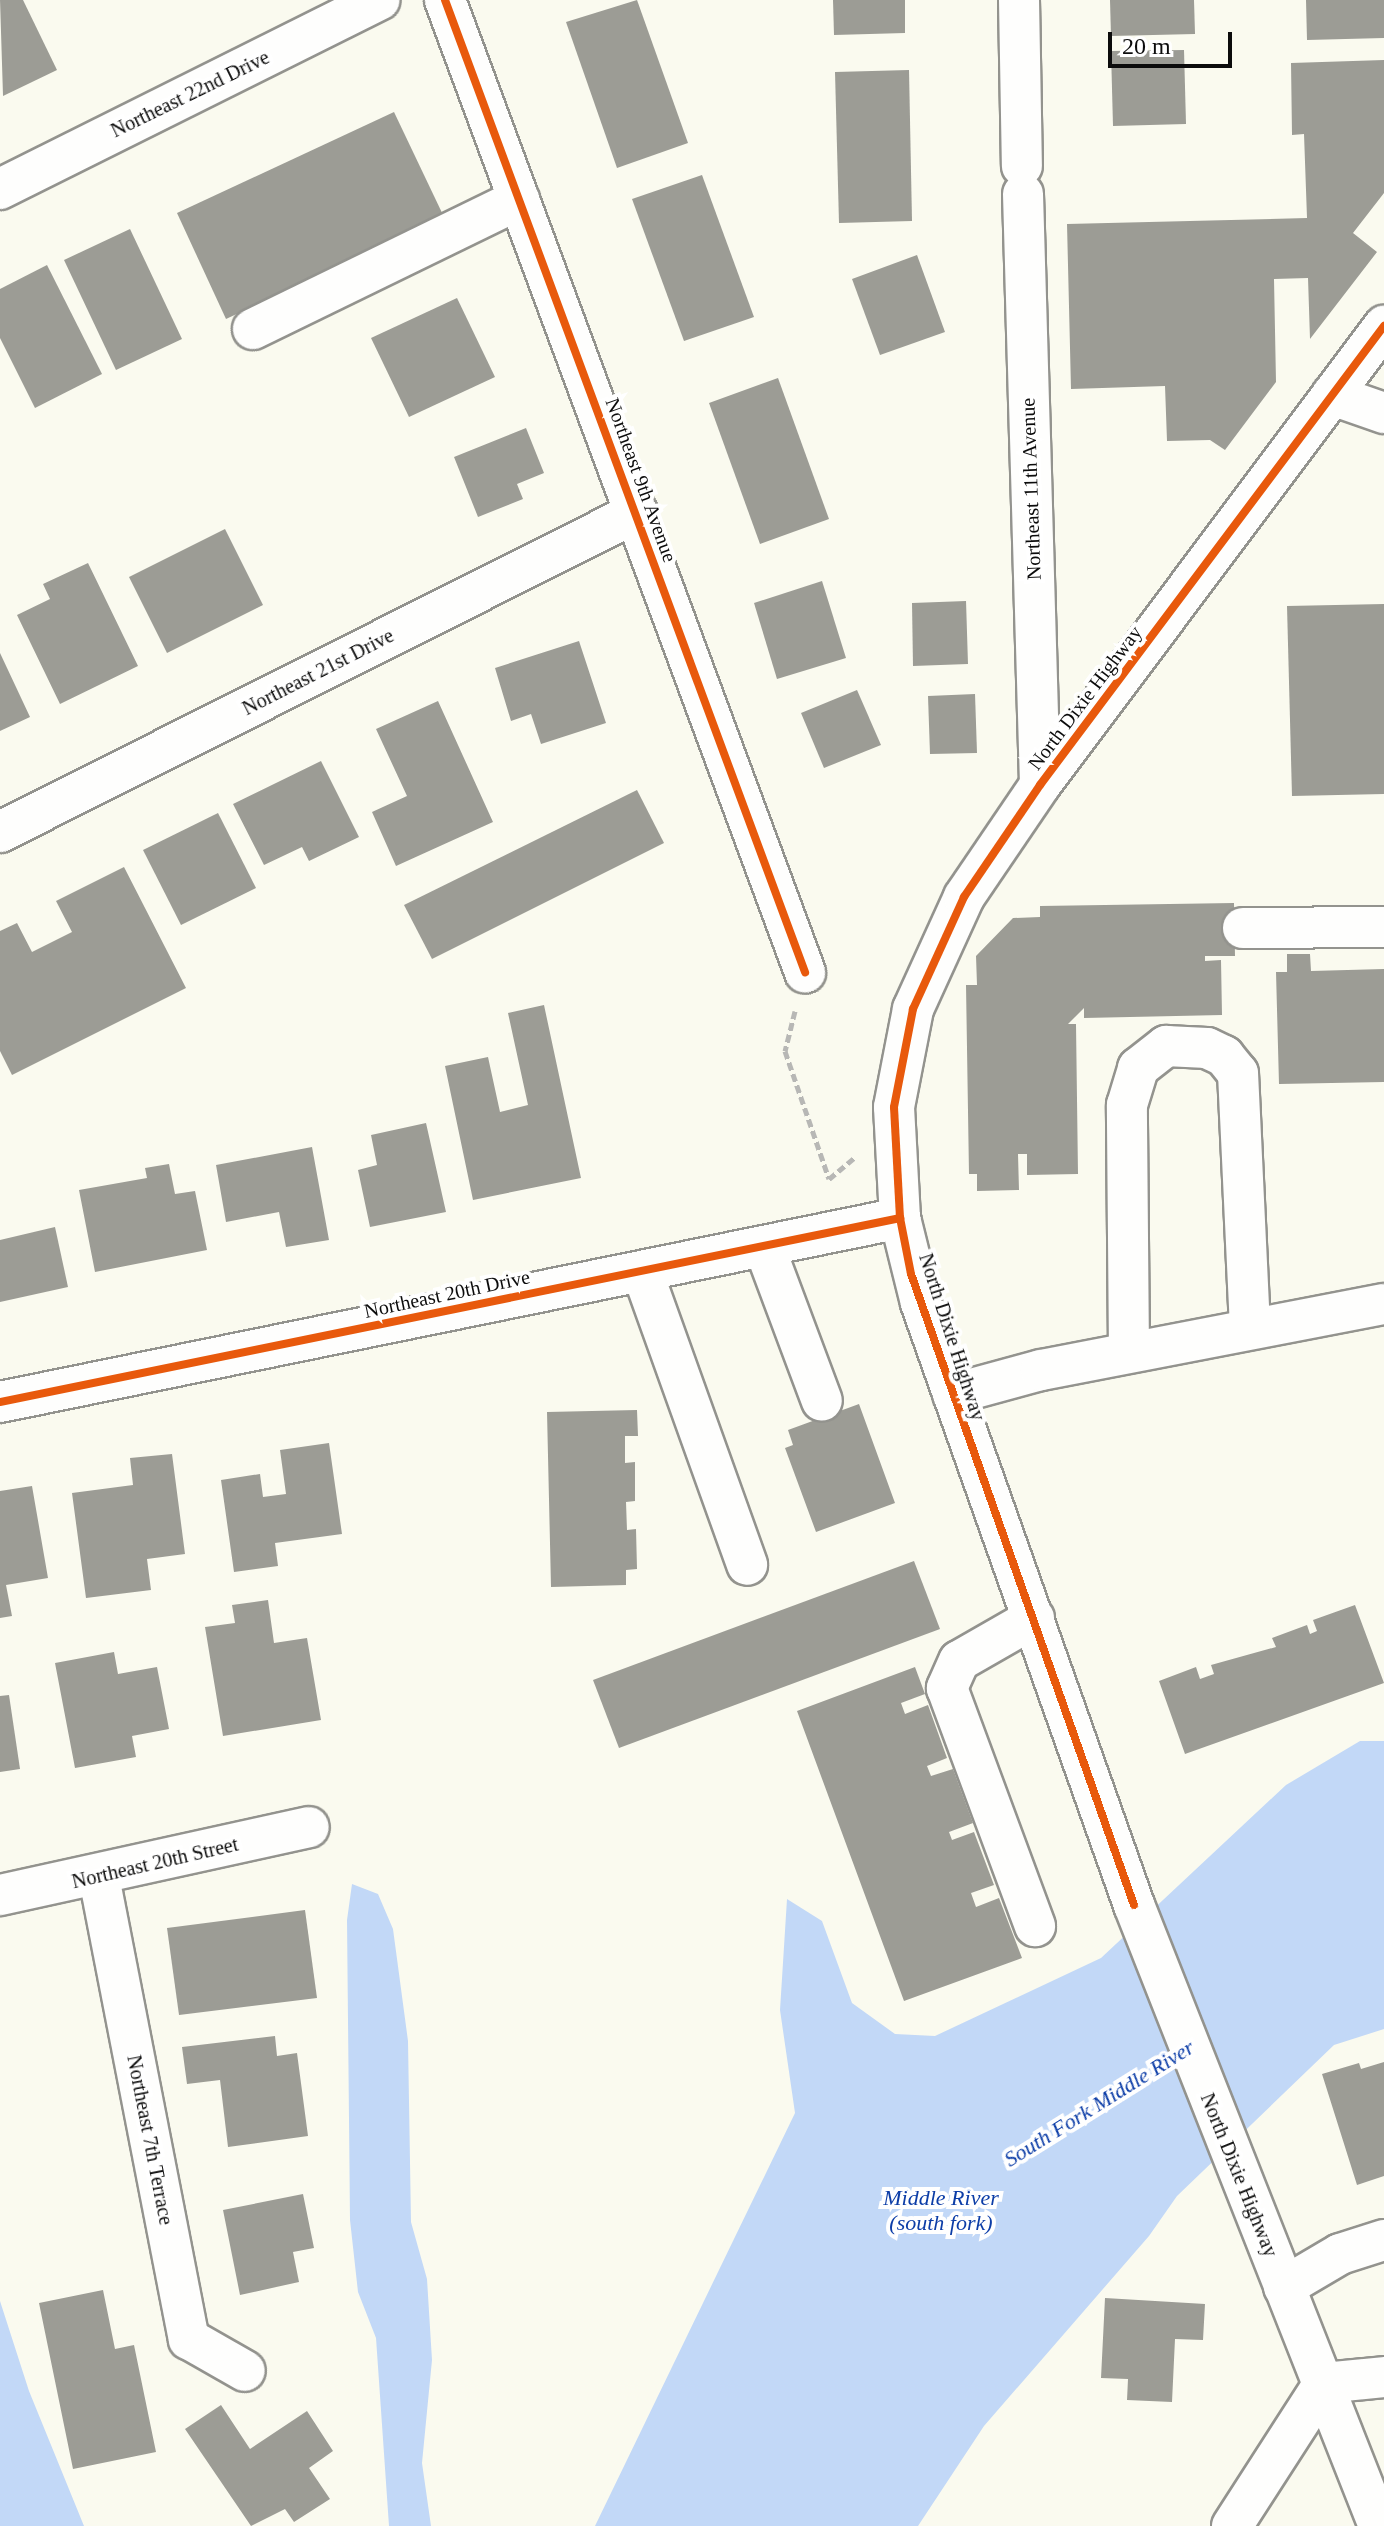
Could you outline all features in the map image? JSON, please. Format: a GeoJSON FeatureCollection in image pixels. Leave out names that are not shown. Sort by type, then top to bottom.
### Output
{"type":"FeatureCollection","features":[{"type":"Feature","properties":{"kind":"street","name":"Northeast 22nd Drive"},"geometry":{"type":"LineString","coordinates":[[0,189],[379,0]]}},
{"type":"Feature","properties":{"kind":"street","name":"Northeast 9th Avenue"},"geometry":{"type":"LineString","coordinates":[[445,0],[805,972]]}},
{"type":"Feature","properties":{"kind":"street","name":"Northeast 11th Avenue"},"geometry":{"type":"LineString","coordinates":[[1019,0],[1040,785]]}},
{"type":"Feature","properties":{"kind":"street"},"geometry":{"type":"LineString","coordinates":[[253,329],[519,199]]}},
{"type":"Feature","properties":{"kind":"street","name":"North Dixie Highway"},"geometry":{"type":"LineString","coordinates":[[1379,2526],[1230,2155],[1134,1905],[911,1274],[900,1218],[894,1107],[913,1009],[964,897],[1040,785],[1384,326]]}},
{"type":"Feature","properties":{"kind":"street"},"geometry":{"type":"LineString","coordinates":[[1332,395],[1384,413]]}},
{"type":"Feature","properties":{"kind":"street","name":"Northeast 21st Drive"},"geometry":{"type":"LineString","coordinates":[[0,832],[637,512]]}},
{"type":"Feature","properties":{"kind":"street"},"geometry":{"type":"LineString","coordinates":[[1243,928],[1384,927]]}},
{"type":"Feature","properties":{"kind":"street"},"geometry":{"type":"LineString","coordinates":[[1129,1352],[1127,1105],[1138,1068],[1166,1046],[1207,1048],[1224,1056],[1238,1073],[1250,1328]]}},
{"type":"Feature","properties":{"kind":"street","name":"Northeast 20th Drive"},"geometry":{"type":"LineString","coordinates":[[0,1402],[900,1218]]}},
{"type":"Feature","properties":{"kind":"street"},"geometry":{"type":"LineString","coordinates":[[764,1246],[822,1401]]}},
{"type":"Feature","properties":{"kind":"street"},"geometry":{"type":"LineString","coordinates":[[642,1271],[747,1565]]}},
{"type":"Feature","properties":{"kind":"street"},"geometry":{"type":"LineString","coordinates":[[953,1394],[1129,1352],[1384,1304]]}},
{"type":"Feature","properties":{"kind":"street"},"geometry":{"type":"LineString","coordinates":[[1034,1618],[959,1661],[947,1688],[1035,1926]]}},
{"type":"Feature","properties":{"kind":"street","name":"Northeast 20th Street"},"geometry":{"type":"LineString","coordinates":[[0,1895],[99,1877],[309,1827]]}},
{"type":"Feature","properties":{"kind":"street","name":"Northeast 7th Terrace"},"geometry":{"type":"LineString","coordinates":[[99,1877],[189,2339],[245,2371]]}},
{"type":"Feature","properties":{"kind":"street"},"geometry":{"type":"LineString","coordinates":[[1284,2287],[1340,2254],[1384,2240]]}},
{"type":"Feature","properties":{"kind":"street"},"geometry":{"type":"LineString","coordinates":[[1232,2526],[1324,2383],[1384,2377]]}},
{"type":"Feature","properties":{"kind":"path"},"geometry":{"type":"LineString","coordinates":[[805,972],[785,1051],[829,1179],[858,1153]]}},
{"type":"Feature","properties":{"kind":"water","name":"Middle River (south fork)"},"geometry":{"type":"Polygon","coordinates":[[[1360,1741],[1384,1741],[1384,2029],[1334,2045],[1177,2196],[1149,2236],[984,2426],[918,2526],[595,2526],[795,2113],[780,2010],[787,1899],[822,1921],[852,2003],[895,2034],[935,2036],[1101,1958],[1286,1785],[1360,1741]]]}},
{"type":"Feature","properties":{"kind":"water"},"geometry":{"type":"Polygon","coordinates":[[[352,1884],[378,1894],[393,1929],[408,2041],[411,2222],[427,2279],[432,2360],[422,2463],[431,2526],[389,2526],[376,2338],[358,2292],[350,2220],[347,1920],[352,1884]]]}},
{"type":"Feature","properties":{"kind":"water"},"geometry":{"type":"Polygon","coordinates":[[[0,2301],[29,2391],[84,2526],[0,2526],[0,2301]]]}},
{"type":"Feature","properties":{"kind":"building"},"geometry":{"type":"Polygon","coordinates":[[[0,0],[23,0],[57,70],[3,96],[0,0]]]}},
{"type":"Feature","properties":{"kind":"building"},"geometry":{"type":"Polygon","coordinates":[[[637,0],[688,143],[617,168],[566,22],[637,0]]]}},
{"type":"Feature","properties":{"kind":"building"},"geometry":{"type":"Polygon","coordinates":[[[833,0],[905,0],[905,33],[834,35],[833,0]]]}},
{"type":"Feature","properties":{"kind":"building"},"geometry":{"type":"Polygon","coordinates":[[[1110,0],[1194,0],[1195,34],[1111,36],[1110,0]]]}},
{"type":"Feature","properties":{"kind":"building"},"geometry":{"type":"Polygon","coordinates":[[[1306,0],[1384,0],[1384,38],[1307,40],[1306,0]]]}},
{"type":"Feature","properties":{"kind":"building"},"geometry":{"type":"Polygon","coordinates":[[[1184,50],[1186,124],[1113,126],[1111,51],[1184,50]]]}},
{"type":"Feature","properties":{"kind":"building"},"geometry":{"type":"Polygon","coordinates":[[[1384,60],[1384,193],[1353,233],[1377,252],[1310,339],[1308,278],[1274,279],[1276,382],[1225,450],[1210,440],[1167,441],[1165,386],[1071,389],[1067,224],[1307,218],[1304,134],[1292,135],[1291,63],[1384,60]]]}},
{"type":"Feature","properties":{"kind":"building"},"geometry":{"type":"Polygon","coordinates":[[[909,70],[912,221],[839,223],[835,72],[909,70]]]}},
{"type":"Feature","properties":{"kind":"building"},"geometry":{"type":"Polygon","coordinates":[[[394,112],[444,217],[226,319],[177,213],[394,112]]]}},
{"type":"Feature","properties":{"kind":"building"},"geometry":{"type":"Polygon","coordinates":[[[702,175],[754,317],[684,341],[632,199],[702,175]]]}},
{"type":"Feature","properties":{"kind":"building"},"geometry":{"type":"Polygon","coordinates":[[[130,229],[182,339],[116,370],[64,260],[130,229]]]}},
{"type":"Feature","properties":{"kind":"building"},"geometry":{"type":"Polygon","coordinates":[[[917,255],[945,332],[880,355],[852,279],[917,255]]]}},
{"type":"Feature","properties":{"kind":"building"},"geometry":{"type":"Polygon","coordinates":[[[47,265],[102,374],[35,408],[0,338],[0,289],[47,265]]]}},
{"type":"Feature","properties":{"kind":"building"},"geometry":{"type":"Polygon","coordinates":[[[457,298],[495,377],[409,417],[371,338],[457,298]]]}},
{"type":"Feature","properties":{"kind":"building"},"geometry":{"type":"Polygon","coordinates":[[[778,378],[829,519],[760,544],[709,403],[778,378]]]}},
{"type":"Feature","properties":{"kind":"building"},"geometry":{"type":"Polygon","coordinates":[[[526,428],[544,473],[517,484],[523,499],[478,517],[454,457],[526,428]]]}},
{"type":"Feature","properties":{"kind":"building"},"geometry":{"type":"Polygon","coordinates":[[[225,529],[263,605],[167,653],[129,577],[225,529]]]}},
{"type":"Feature","properties":{"kind":"building"},"geometry":{"type":"Polygon","coordinates":[[[88,563],[138,666],[60,704],[17,615],[50,599],[43,584],[88,563]]]}},
{"type":"Feature","properties":{"kind":"building"},"geometry":{"type":"Polygon","coordinates":[[[822,581],[846,658],[777,679],[754,603],[822,581]]]}},
{"type":"Feature","properties":{"kind":"building"},"geometry":{"type":"Polygon","coordinates":[[[966,601],[968,664],[913,666],[912,603],[966,601]]]}},
{"type":"Feature","properties":{"kind":"building"},"geometry":{"type":"Polygon","coordinates":[[[1384,604],[1384,794],[1292,796],[1287,606],[1384,604]]]}},
{"type":"Feature","properties":{"kind":"building"},"geometry":{"type":"Polygon","coordinates":[[[579,641],[606,723],[541,744],[531,714],[511,721],[495,668],[579,641]]]}},
{"type":"Feature","properties":{"kind":"building"},"geometry":{"type":"Polygon","coordinates":[[[0,653],[30,717],[0,731],[0,653]]]}},
{"type":"Feature","properties":{"kind":"building"},"geometry":{"type":"Polygon","coordinates":[[[857,690],[881,745],[824,768],[801,713],[857,690]]]}},
{"type":"Feature","properties":{"kind":"building"},"geometry":{"type":"Polygon","coordinates":[[[975,694],[977,753],[930,754],[928,696],[975,694]]]}},
{"type":"Feature","properties":{"kind":"building"},"geometry":{"type":"Polygon","coordinates":[[[438,701],[493,822],[396,866],[372,812],[407,796],[376,729],[438,701]]]}},
{"type":"Feature","properties":{"kind":"building"},"geometry":{"type":"Polygon","coordinates":[[[321,761],[359,837],[309,861],[302,847],[264,865],[233,804],[321,761]]]}},
{"type":"Feature","properties":{"kind":"building"},"geometry":{"type":"Polygon","coordinates":[[[637,790],[664,843],[432,959],[404,905],[637,790]]]}},
{"type":"Feature","properties":{"kind":"building"},"geometry":{"type":"Polygon","coordinates":[[[218,813],[256,888],[181,925],[143,850],[218,813]]]}},
{"type":"Feature","properties":{"kind":"building"},"geometry":{"type":"Polygon","coordinates":[[[124,867],[186,988],[12,1075],[0,1051],[0,931],[17,923],[32,952],[72,932],[56,901],[124,867]]]}},
{"type":"Feature","properties":{"kind":"building"},"geometry":{"type":"Polygon","coordinates":[[[1234,903],[1235,956],[1205,956],[1205,961],[1221,960],[1222,1015],[1084,1018],[1084,1008],[1068,1024],[1076,1024],[1078,1174],[1027,1175],[1027,1154],[1018,1154],[1019,1190],[977,1191],[977,1174],[969,1174],[966,985],[977,985],[976,956],[1013,918],[1040,917],[1040,906],[1234,903]]]}},
{"type":"Feature","properties":{"kind":"building"},"geometry":{"type":"Polygon","coordinates":[[[1287,954],[1310,954],[1311,971],[1384,969],[1384,1082],[1279,1084],[1276,972],[1287,972],[1287,954]]]}},
{"type":"Feature","properties":{"kind":"building"},"geometry":{"type":"Polygon","coordinates":[[[544,1005],[581,1178],[473,1200],[445,1066],[488,1057],[500,1112],[528,1105],[508,1013],[544,1005]]]}},
{"type":"Feature","properties":{"kind":"building"},"geometry":{"type":"Polygon","coordinates":[[[426,1123],[446,1212],[370,1227],[358,1170],[377,1165],[371,1135],[426,1123]]]}},
{"type":"Feature","properties":{"kind":"building"},"geometry":{"type":"Polygon","coordinates":[[[312,1147],[329,1240],[286,1247],[279,1212],[226,1222],[216,1165],[312,1147]]]}},
{"type":"Feature","properties":{"kind":"building"},"geometry":{"type":"Polygon","coordinates":[[[169,1164],[175,1194],[195,1191],[207,1250],[95,1272],[79,1190],[147,1178],[145,1168],[169,1164]]]}},
{"type":"Feature","properties":{"kind":"building"},"geometry":{"type":"Polygon","coordinates":[[[55,1227],[68,1287],[0,1302],[0,1240],[55,1227]]]}},
{"type":"Feature","properties":{"kind":"building"},"geometry":{"type":"Polygon","coordinates":[[[859,1404],[895,1503],[816,1532],[785,1448],[793,1445],[788,1430],[859,1404]]]}},
{"type":"Feature","properties":{"kind":"building"},"geometry":{"type":"Polygon","coordinates":[[[637,1410],[638,1436],[625,1436],[625,1463],[635,1462],[635,1501],[626,1502],[627,1530],[636,1529],[637,1569],[626,1570],[626,1585],[551,1587],[547,1412],[637,1410]]]}},
{"type":"Feature","properties":{"kind":"building"},"geometry":{"type":"Polygon","coordinates":[[[329,1443],[342,1534],[275,1543],[278,1566],[234,1572],[221,1480],[260,1474],[263,1497],[286,1494],[280,1450],[329,1443]]]}},
{"type":"Feature","properties":{"kind":"building"},"geometry":{"type":"Polygon","coordinates":[[[172,1454],[185,1554],[147,1559],[151,1590],[86,1598],[72,1493],[133,1485],[130,1458],[172,1454]]]}},
{"type":"Feature","properties":{"kind":"building"},"geometry":{"type":"Polygon","coordinates":[[[32,1486],[48,1578],[6,1585],[12,1616],[0,1618],[0,1491],[32,1486]]]}},
{"type":"Feature","properties":{"kind":"building"},"geometry":{"type":"Polygon","coordinates":[[[914,1561],[940,1629],[619,1748],[593,1680],[914,1561]]]}},
{"type":"Feature","properties":{"kind":"building"},"geometry":{"type":"Polygon","coordinates":[[[268,1600],[274,1643],[307,1638],[321,1720],[223,1736],[205,1627],[235,1623],[232,1605],[268,1600]]]}},
{"type":"Feature","properties":{"kind":"building"},"geometry":{"type":"Polygon","coordinates":[[[1355,1605],[1384,1683],[1185,1754],[1159,1681],[1196,1667],[1200,1679],[1214,1674],[1211,1665],[1276,1647],[1272,1638],[1307,1625],[1310,1634],[1317,1631],[1313,1620],[1355,1605]]]}},
{"type":"Feature","properties":{"kind":"building"},"geometry":{"type":"Polygon","coordinates":[[[114,1652],[118,1674],[157,1667],[169,1729],[132,1736],[136,1757],[75,1768],[55,1663],[114,1652]]]}},
{"type":"Feature","properties":{"kind":"building"},"geometry":{"type":"Polygon","coordinates":[[[915,1667],[925,1694],[901,1703],[905,1714],[928,1705],[947,1758],[927,1766],[931,1776],[953,1769],[973,1823],[949,1832],[952,1840],[974,1832],[994,1885],[971,1893],[976,1907],[999,1898],[1022,1958],[904,2001],[797,1711],[915,1667]]]}},
{"type":"Feature","properties":{"kind":"building"},"geometry":{"type":"Polygon","coordinates":[[[9,1695],[20,1769],[0,1772],[0,1696],[9,1695]]]}},
{"type":"Feature","properties":{"kind":"building"},"geometry":{"type":"Polygon","coordinates":[[[305,1910],[317,1998],[179,2015],[167,1928],[305,1910]]]}},
{"type":"Feature","properties":{"kind":"building"},"geometry":{"type":"Polygon","coordinates":[[[275,2036],[277,2056],[297,2053],[308,2136],[228,2147],[220,2080],[187,2084],[182,2047],[275,2036]]]}},
{"type":"Feature","properties":{"kind":"building"},"geometry":{"type":"Polygon","coordinates":[[[1384,2062],[1384,2176],[1357,2185],[1322,2074],[1359,2063],[1361,2069],[1384,2062]]]}},
{"type":"Feature","properties":{"kind":"building"},"geometry":{"type":"Polygon","coordinates":[[[303,2194],[314,2248],[293,2252],[299,2282],[240,2295],[223,2210],[303,2194]]]}},
{"type":"Feature","properties":{"kind":"building"},"geometry":{"type":"Polygon","coordinates":[[[103,2290],[115,2349],[134,2345],[156,2452],[73,2469],[39,2303],[103,2290]]]}},
{"type":"Feature","properties":{"kind":"building"},"geometry":{"type":"Polygon","coordinates":[[[1105,2298],[1205,2304],[1203,2340],[1175,2339],[1172,2402],[1127,2400],[1128,2379],[1101,2378],[1105,2298]]]}},
{"type":"Feature","properties":{"kind":"building"},"geometry":{"type":"Polygon","coordinates":[[[221,2405],[250,2449],[307,2411],[333,2451],[309,2468],[330,2499],[294,2522],[285,2509],[251,2526],[185,2429],[221,2405]]]}},
{"type":"Feature","properties":{"kind":"cycle path"},"geometry":{"type":"LineString","coordinates":[[445,0],[805,972]]}},
{"type":"Feature","properties":{"kind":"cycle path"},"geometry":{"type":"LineString","coordinates":[[1134,1905],[911,1274],[900,1218],[894,1107],[913,1009],[964,897],[1040,785],[1384,326]]}},
{"type":"Feature","properties":{"kind":"cycle path"},"geometry":{"type":"LineString","coordinates":[[0,1402],[900,1218]]}},
{"type":"Feature","properties":{"kind":"water label","name":"South Fork Middle River"},"geometry":{"type":"Point","coordinates":[1099,2103]}}]}
